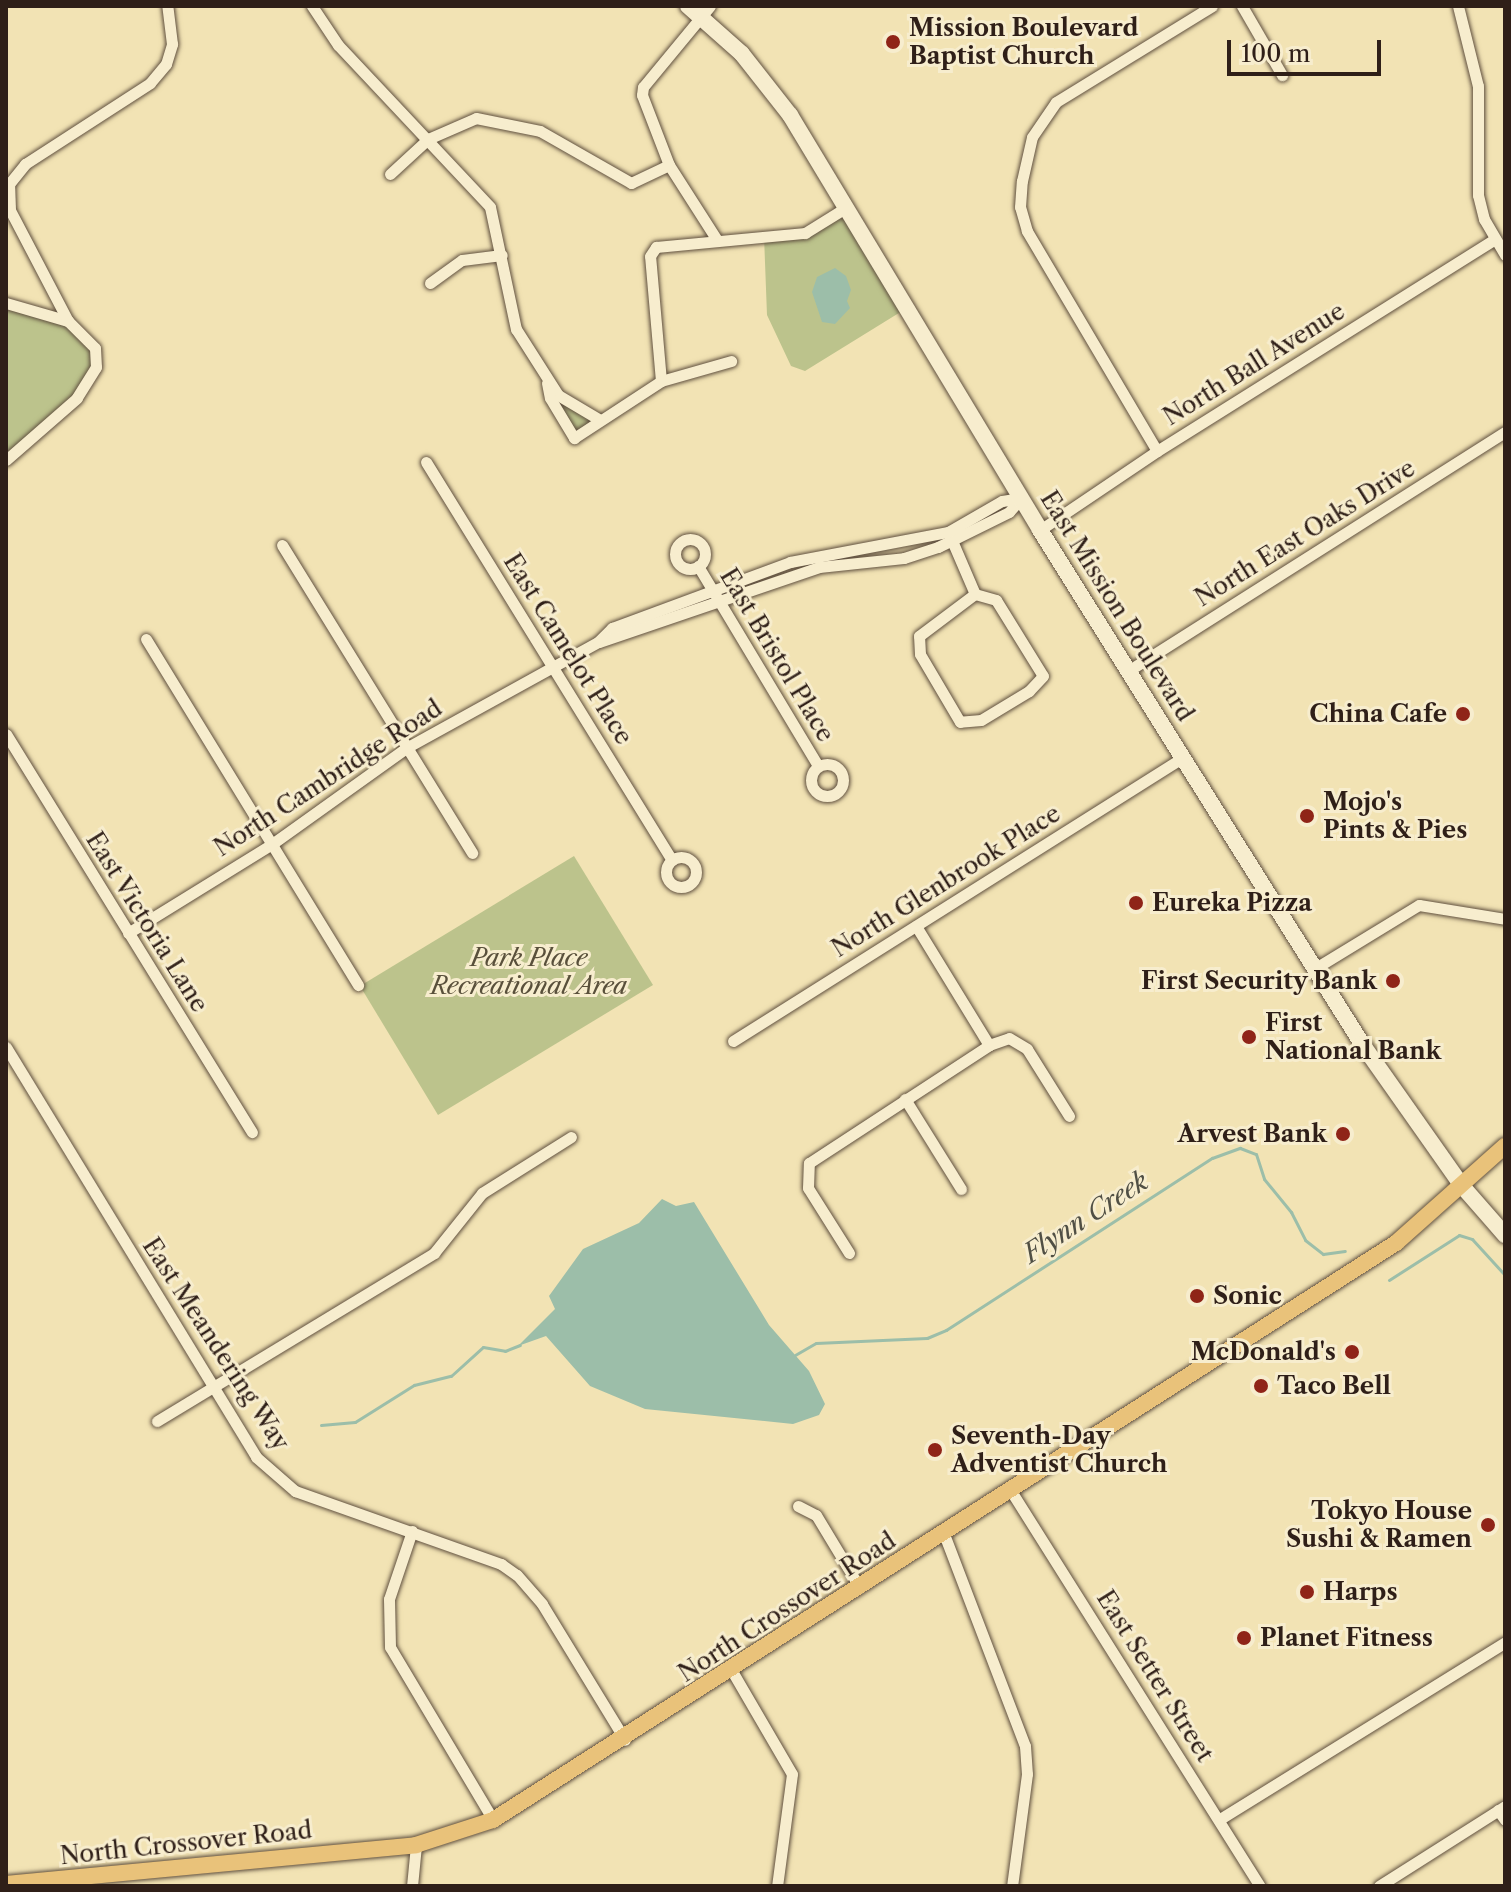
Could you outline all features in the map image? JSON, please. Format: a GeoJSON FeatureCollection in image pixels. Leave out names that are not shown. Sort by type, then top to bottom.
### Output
{"type":"FeatureCollection","features":[{"type":"Feature","properties":{"kind":"main road","name":"East Mission Boulevard"},"geometry":{"type":"LineString","coordinates":[[700,9],[774,93],[847,207],[1040,530],[1314,969],[1463,1187],[1505,1235]]}},
{"type":"Feature","properties":{"kind":"main road","name":"North Crossover Road"},"geometry":{"type":"LineString","coordinates":[[6,1884],[416,1845],[493,1820],[625,1740],[1396,1243],[1463,1187],[1505,1146]]}},
{"type":"Feature","properties":{"kind":"street"},"geometry":{"type":"LineString","coordinates":[[6,460],[61,415],[89,383],[96,367],[95,348],[68,321],[10,210],[9,184],[25,164],[150,83],[166,64],[172,44],[167,6]]}},
{"type":"Feature","properties":{"kind":"street"},"geometry":{"type":"LineString","coordinates":[[312,6],[338,45],[490,207],[502,255],[510,313],[547,382],[550,398],[574,438],[661,381],[731,361]]}},
{"type":"Feature","properties":{"kind":"street"},"geometry":{"type":"LineString","coordinates":[[1157,451],[1027,231],[1020,207],[1022,181],[1032,137],[1046,111],[1212,6]]}},
{"type":"Feature","properties":{"kind":"street"},"geometry":{"type":"LineString","coordinates":[[1242,6],[1282,75]]}},
{"type":"Feature","properties":{"kind":"street"},"geometry":{"type":"LineString","coordinates":[[1458,6],[1478,86],[1478,195],[1495,239],[1505,255]]}},
{"type":"Feature","properties":{"kind":"street"},"geometry":{"type":"LineString","coordinates":[[700,9],[643,87],[669,165],[717,240]]}},
{"type":"Feature","properties":{"kind":"street"},"geometry":{"type":"LineString","coordinates":[[390,174],[428,139],[476,118],[540,131],[631,183],[669,165]]}},
{"type":"Feature","properties":{"kind":"street"},"geometry":{"type":"LineString","coordinates":[[661,381],[652,251],[662,244],[805,233],[847,207]]}},
{"type":"Feature","properties":{"kind":"street","name":"North Ball Avenue"},"geometry":{"type":"LineString","coordinates":[[1040,530],[1157,451],[1495,239]]}},
{"type":"Feature","properties":{"kind":"street"},"geometry":{"type":"LineString","coordinates":[[430,283],[462,260],[502,255]]}},
{"type":"Feature","properties":{"kind":"street"},"geometry":{"type":"LineString","coordinates":[[6,303],[68,321]]}},
{"type":"Feature","properties":{"kind":"street"},"geometry":{"type":"LineString","coordinates":[[547,382],[600,420]]}},
{"type":"Feature","properties":{"kind":"street","name":"North East Oaks Drive"},"geometry":{"type":"LineString","coordinates":[[1128,671],[1505,432]]}},
{"type":"Feature","properties":{"kind":"street","name":"East Camelot Place"},"geometry":{"type":"LineString","coordinates":[[426,462],[672,860]]}},
{"type":"Feature","properties":{"kind":"street","name":"North Cambridge Road"},"geometry":{"type":"LineString","coordinates":[[128,933],[272,844],[406,748],[598,642],[612,628],[717,594],[790,562],[950,537],[1002,501],[1021,498]]}},
{"type":"Feature","properties":{"kind":"street"},"geometry":{"type":"LineString","coordinates":[[950,537],[975,594]]}},
{"type":"Feature","properties":{"kind":"street"},"geometry":{"type":"LineString","coordinates":[[282,545],[472,853]]}},
{"type":"Feature","properties":{"kind":"street","name":"East Bristol Place"},"geometry":{"type":"LineString","coordinates":[[698,566],[818,766]]}},
{"type":"Feature","properties":{"kind":"street"},"geometry":{"type":"LineString","coordinates":[[975,594],[996,600],[1043,676],[1029,691],[981,720],[960,722],[920,654],[919,636],[975,594]]}},
{"type":"Feature","properties":{"kind":"street"},"geometry":{"type":"LineString","coordinates":[[146,639],[358,985]]}},
{"type":"Feature","properties":{"kind":"street","name":"East Victoria Lane"},"geometry":{"type":"LineString","coordinates":[[6,734],[252,1132]]}},
{"type":"Feature","properties":{"kind":"street","name":"North Glenbrook Place"},"geometry":{"type":"LineString","coordinates":[[733,1041],[1182,758]]}},
{"type":"Feature","properties":{"kind":"street"},"geometry":{"type":"LineString","coordinates":[[1314,969],[1419,905],[1505,919]]}},
{"type":"Feature","properties":{"kind":"street"},"geometry":{"type":"LineString","coordinates":[[916,926],[989,1045]]}},
{"type":"Feature","properties":{"kind":"street"},"geometry":{"type":"LineString","coordinates":[[849,1253],[808,1188],[806,1171],[815,1156],[989,1045],[1009,1038],[1019,1042],[1069,1116]]}},
{"type":"Feature","properties":{"kind":"street","name":"East Meandering Way"},"geometry":{"type":"LineString","coordinates":[[6,1047],[256,1457],[295,1491],[412,1531],[517,1575],[542,1604],[625,1740]]}},
{"type":"Feature","properties":{"kind":"street"},"geometry":{"type":"LineString","coordinates":[[905,1099],[961,1189]]}},
{"type":"Feature","properties":{"kind":"street"},"geometry":{"type":"LineString","coordinates":[[157,1421],[434,1253],[482,1193],[571,1137]]}},
{"type":"Feature","properties":{"kind":"street","name":"East Setter Street"},"geometry":{"type":"LineString","coordinates":[[1011,1491],[1260,1886]]}},
{"type":"Feature","properties":{"kind":"street"},"geometry":{"type":"LineString","coordinates":[[798,1506],[816,1515],[860,1588]]}},
{"type":"Feature","properties":{"kind":"street"},"geometry":{"type":"LineString","coordinates":[[412,1531],[389,1599],[390,1647],[493,1820]]}},
{"type":"Feature","properties":{"kind":"street"},"geometry":{"type":"LineString","coordinates":[[944,1534],[1025,1746],[1027,1774],[1012,1886]]}},
{"type":"Feature","properties":{"kind":"street"},"geometry":{"type":"LineString","coordinates":[[1220,1819],[1505,1642]]}},
{"type":"Feature","properties":{"kind":"street"},"geometry":{"type":"LineString","coordinates":[[732,1671],[792,1774],[777,1886]]}},
{"type":"Feature","properties":{"kind":"street"},"geometry":{"type":"LineString","coordinates":[[1379,1886],[1503,1812]]}},
{"type":"Feature","properties":{"kind":"street"},"geometry":{"type":"LineString","coordinates":[[412,1886],[416,1845]]}},
{"type":"Feature","properties":{"kind":"green space"},"geometry":{"type":"Polygon","coordinates":[[[847,207],[907,308],[805,371],[791,366],[767,315],[764,236],[805,233],[847,207]]]}},
{"type":"Feature","properties":{"kind":"green space"},"geometry":{"type":"Polygon","coordinates":[[[6,303],[68,321],[95,348],[89,383],[6,460],[6,303]]]}},
{"type":"Feature","properties":{"kind":"green space"},"geometry":{"type":"Polygon","coordinates":[[[550,398],[600,420],[574,438],[550,398]]]}},
{"type":"Feature","properties":{"kind":"green space","name":"Park Place Recreational Area"},"geometry":{"type":"Polygon","coordinates":[[[574,856],[653,985],[438,1115],[360,986],[574,856]]]}},
{"type":"Feature","properties":{"kind":"shaded area"},"geometry":{"type":"Polygon","coordinates":[[[835,268],[846,276],[851,290],[847,301],[850,308],[835,324],[822,322],[812,292],[817,277],[835,268]]]}},
{"type":"Feature","properties":{"kind":"shaded area"},"geometry":{"type":"Polygon","coordinates":[[[662,1199],[676,1206],[694,1202],[769,1325],[809,1371],[825,1404],[819,1415],[793,1424],[645,1409],[590,1386],[546,1336],[518,1346],[555,1309],[549,1296],[583,1249],[639,1223],[662,1199]]]}},
{"type":"Feature","properties":{"kind":"waterway","name":"Flynn Creek"},"geometry":{"type":"LineString","coordinates":[[795,1355],[816,1343],[927,1338],[946,1330],[1212,1158],[1240,1148],[1256,1154],[1264,1179],[1291,1212],[1305,1240],[1323,1254],[1345,1251]]}},
{"type":"Feature","properties":{"kind":"waterway","name":"Flynn Creek"},"geometry":{"type":"LineString","coordinates":[[1389,1280],[1459,1235],[1472,1239],[1503,1273]]}},
{"type":"Feature","properties":{"kind":"waterway"},"geometry":{"type":"LineString","coordinates":[[321,1425],[355,1422],[414,1385],[451,1376],[483,1347],[505,1351],[520,1345]]}},
{"type":"Feature","properties":{"kind":"place","name":"Mission Boulevard Baptist Church"},"geometry":{"type":"Point","coordinates":[893,42]}},
{"type":"Feature","properties":{"kind":"place","name":"China Cafe"},"geometry":{"type":"Point","coordinates":[1463,714]}},
{"type":"Feature","properties":{"kind":"place","name":"Mojo's Pints & Pies"},"geometry":{"type":"Point","coordinates":[1307,816]}},
{"type":"Feature","properties":{"kind":"place","name":"Eureka Pizza"},"geometry":{"type":"Point","coordinates":[1136,903]}},
{"type":"Feature","properties":{"kind":"place","name":"First Security Bank"},"geometry":{"type":"Point","coordinates":[1393,981]}},
{"type":"Feature","properties":{"kind":"place","name":"First National Bank"},"geometry":{"type":"Point","coordinates":[1249,1037]}},
{"type":"Feature","properties":{"kind":"place","name":"Arvest Bank"},"geometry":{"type":"Point","coordinates":[1343,1134]}},
{"type":"Feature","properties":{"kind":"place","name":"Sonic"},"geometry":{"type":"Point","coordinates":[1197,1296]}},
{"type":"Feature","properties":{"kind":"place","name":"McDonald's"},"geometry":{"type":"Point","coordinates":[1352,1352]}},
{"type":"Feature","properties":{"kind":"place","name":"Taco Bell"},"geometry":{"type":"Point","coordinates":[1261,1386]}},
{"type":"Feature","properties":{"kind":"place","name":"Seventh-Day Adventist Church"},"geometry":{"type":"Point","coordinates":[935,1450]}},
{"type":"Feature","properties":{"kind":"place","name":"Tokyo House Sushi & Ramen"},"geometry":{"type":"Point","coordinates":[1488,1525]}},
{"type":"Feature","properties":{"kind":"place","name":"Harps"},"geometry":{"type":"Point","coordinates":[1307,1592]}},
{"type":"Feature","properties":{"kind":"place","name":"Planet Fitness"},"geometry":{"type":"Point","coordinates":[1244,1638]}}]}
